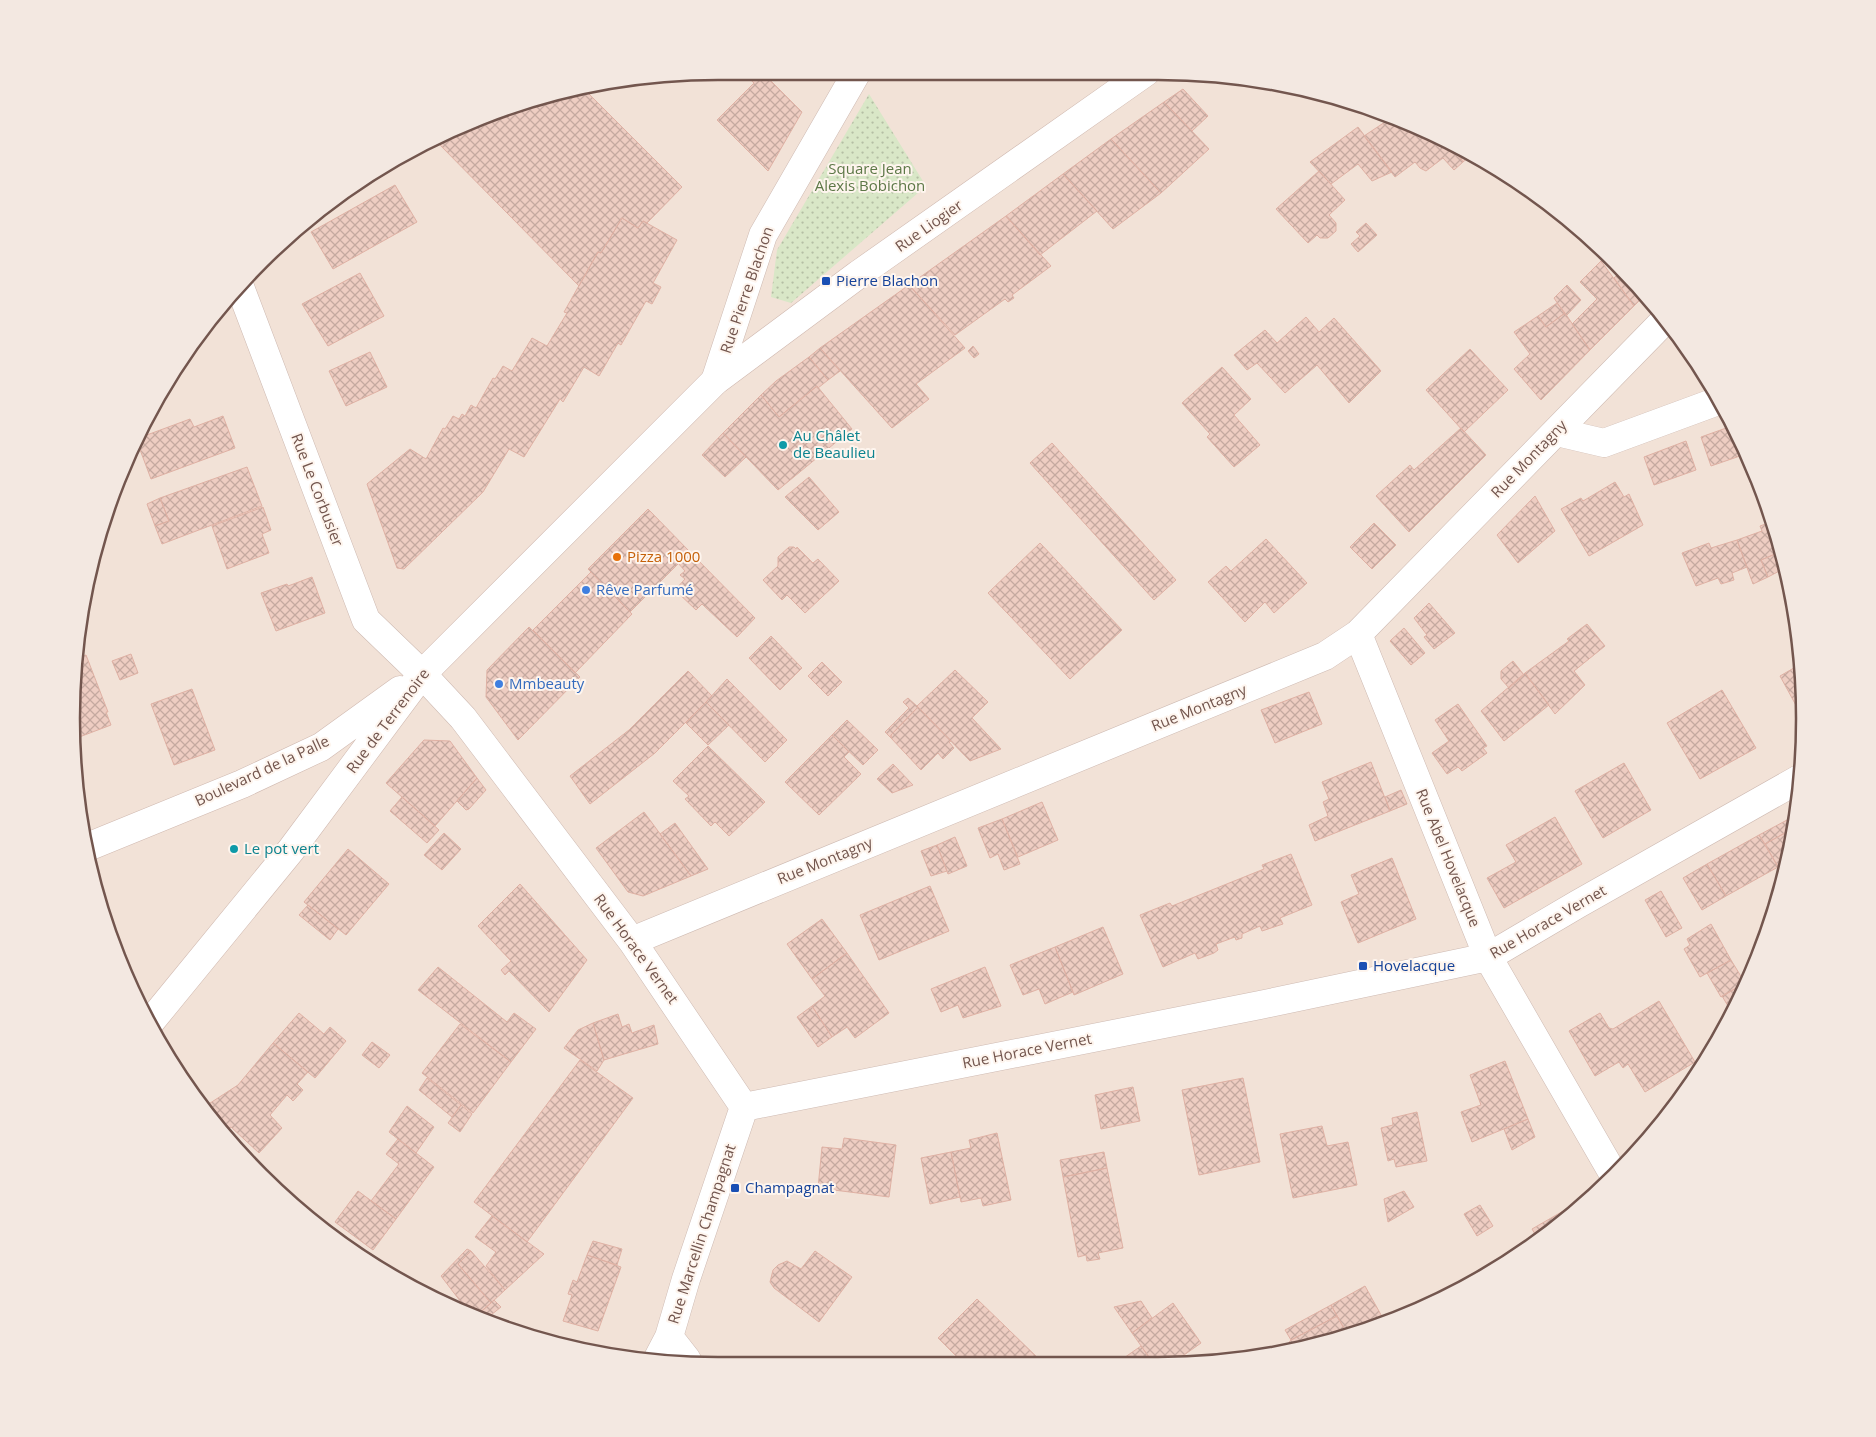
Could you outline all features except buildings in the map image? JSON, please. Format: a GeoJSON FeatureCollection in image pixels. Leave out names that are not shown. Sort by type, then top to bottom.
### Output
{"type":"FeatureCollection","features":[{"type":"Feature","properties":{"kind":"street","name":"Rue Pierre Blachon"},"geometry":{"type":"LineString","coordinates":[[715,381],[763,235],[852,80]]}},
{"type":"Feature","properties":{"kind":"street","name":"Rue Liogier"},"geometry":{"type":"LineString","coordinates":[[715,381],[859,274],[1135,80]]}},
{"type":"Feature","properties":{"kind":"street","name":"Rue Le Corbusier"},"geometry":{"type":"LineString","coordinates":[[242,293],[366,620],[422,674]]}},
{"type":"Feature","properties":{"kind":"street","name":"Rue Montagny"},"geometry":{"type":"LineString","coordinates":[[632,941],[1325,656],[1358,634],[1660,325]]}},
{"type":"Feature","properties":{"kind":"street","name":"Rue de Terrenoire"},"geometry":{"type":"LineString","coordinates":[[155,1017],[291,850],[422,674],[715,381]]}},
{"type":"Feature","properties":{"kind":"street"},"geometry":{"type":"LineString","coordinates":[[1557,432],[1604,443],[1712,403]]}},
{"type":"Feature","properties":{"kind":"street","name":"Rue Abel Hovelacque"},"geometry":{"type":"LineString","coordinates":[[1358,634],[1488,957],[1610,1169]]}},
{"type":"Feature","properties":{"kind":"street","name":"Boulevard de la Palle"},"geometry":{"type":"LineString","coordinates":[[92,845],[242,784],[321,747],[422,674]]}},
{"type":"Feature","properties":{"kind":"street","name":"Rue Horace Vernet"},"geometry":{"type":"LineString","coordinates":[[422,674],[463,718],[632,941],[744,1107],[1260,1005],[1488,957],[1793,782]]}},
{"type":"Feature","properties":{"kind":"street","name":"Rue Marcellin Champagnat"},"geometry":{"type":"LineString","coordinates":[[663,1348],[744,1107]]}},
{"type":"Feature","properties":{"kind":"street"},"geometry":{"type":"LineString","coordinates":[[663,1348],[679,1356]]}},
{"type":"Feature","properties":{"kind":"shaded area"},"geometry":{"type":"Polygon","coordinates":[[[677,81],[1199,81],[1241,85],[1323,102],[1363,114],[1440,146],[1512,188],[1578,238],[1638,298],[1664,330],[1710,399],[1730,436],[1762,513],[1774,553],[1791,635],[1795,677],[1795,760],[1791,802],[1784,843],[1762,924],[1730,1001],[1710,1038],[1664,1107],[1638,1139],[1578,1199],[1546,1225],[1477,1271],[1440,1291],[1402,1308],[1363,1323],[1323,1335],[1241,1352],[1158,1357],[677,1356],[635,1352],[553,1335],[513,1323],[436,1291],[364,1249],[298,1199],[238,1139],[212,1107],[166,1038],[146,1001],[129,963],[114,924],[102,884],[85,802],[80,718],[85,635],[92,594],[114,513],[146,436],[188,364],[238,298],[298,238],[364,188],[436,146],[513,114],[594,92],[635,85],[677,81]]]}},
{"type":"Feature","properties":{"kind":"green space","name":"Square Jean Alexis Bobichon"},"geometry":{"type":"Polygon","coordinates":[[[869,94],[926,186],[791,303],[771,297],[777,250],[869,94]]]}},
{"type":"Feature","properties":{"kind":"place","name":"Pierre Blachon"},"geometry":{"type":"Point","coordinates":[826,281]}},
{"type":"Feature","properties":{"kind":"place","name":"Au Châlet de Beaulieu"},"geometry":{"type":"Point","coordinates":[783,445]}},
{"type":"Feature","properties":{"kind":"place","name":"Pizza 1000"},"geometry":{"type":"Point","coordinates":[617,557]}},
{"type":"Feature","properties":{"kind":"place","name":"Rêve Parfumé"},"geometry":{"type":"Point","coordinates":[586,590]}},
{"type":"Feature","properties":{"kind":"place","name":"Mmbeauty"},"geometry":{"type":"Point","coordinates":[499,684]}},
{"type":"Feature","properties":{"kind":"place","name":"Le pot vert"},"geometry":{"type":"Point","coordinates":[234,849]}},
{"type":"Feature","properties":{"kind":"place","name":"Hovelacque"},"geometry":{"type":"Point","coordinates":[1363,966]}},
{"type":"Feature","properties":{"kind":"place","name":"Champagnat"},"geometry":{"type":"Point","coordinates":[735,1188]}}]}
